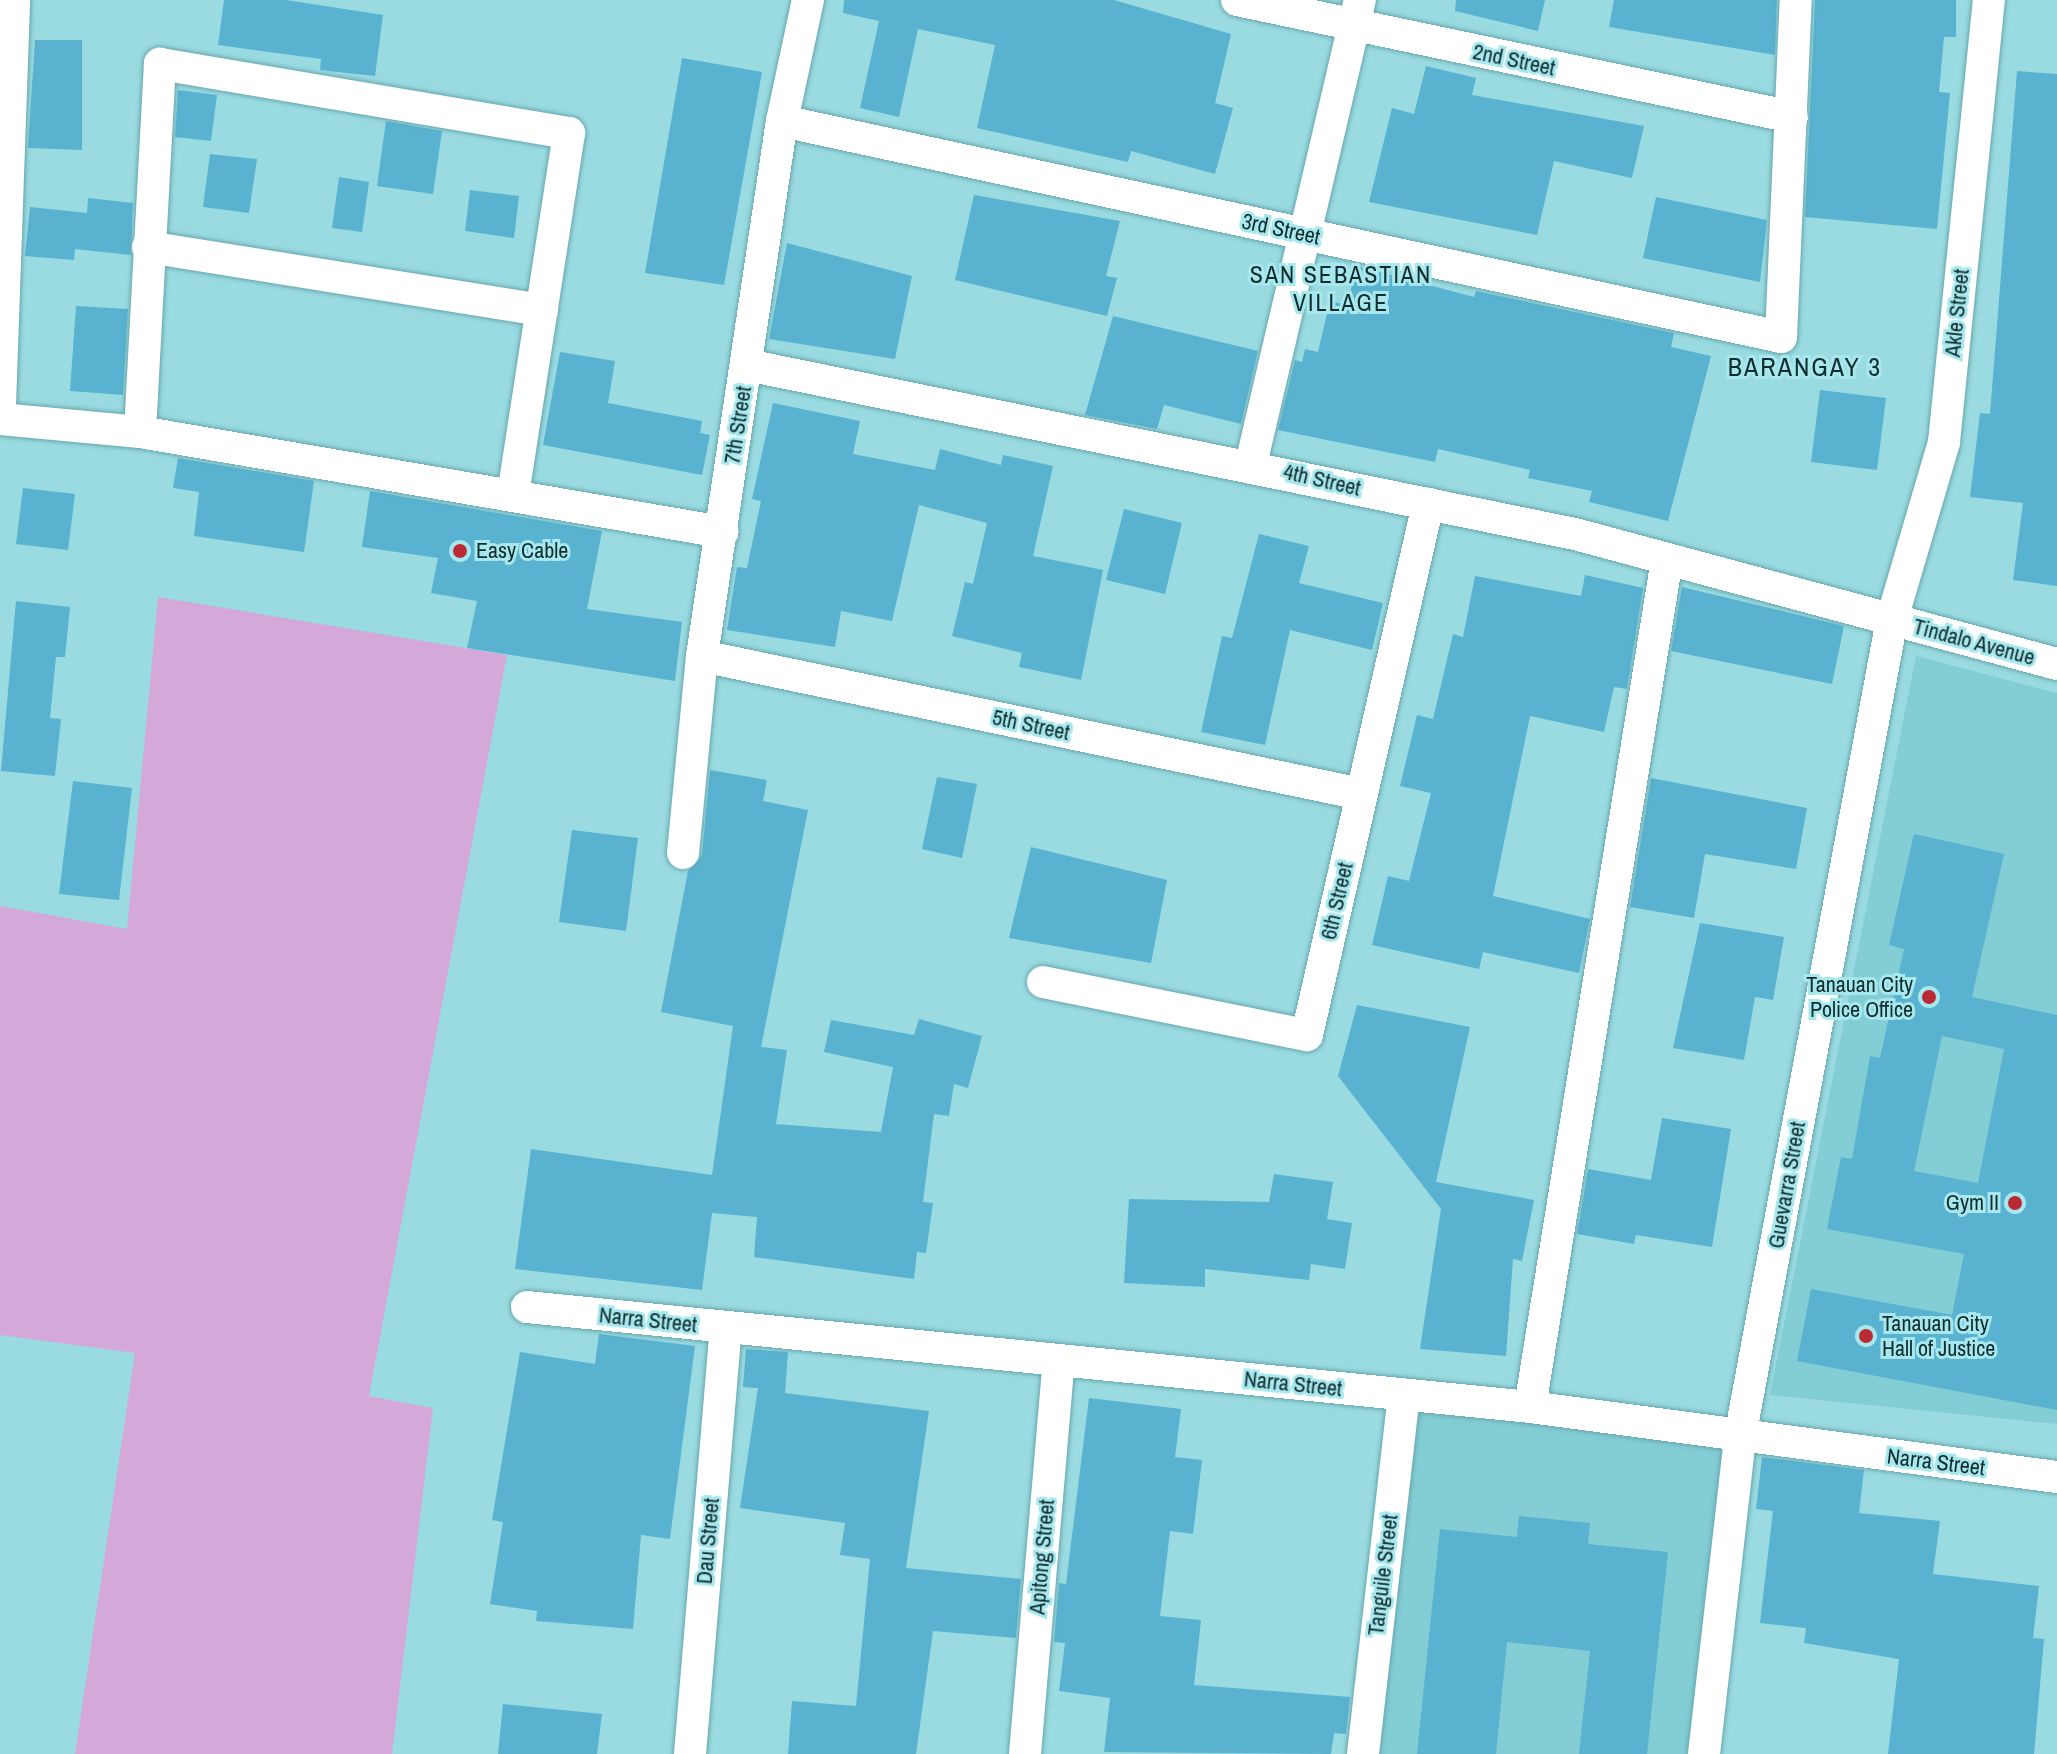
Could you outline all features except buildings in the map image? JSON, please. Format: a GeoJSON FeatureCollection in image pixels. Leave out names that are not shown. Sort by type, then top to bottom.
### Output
{"type":"FeatureCollection","features":[{"type":"Feature","properties":{"kind":"street"},"geometry":{"type":"LineString","coordinates":[[0,405],[6,53],[14,0]]}},
{"type":"Feature","properties":{"kind":"street","name":"7th Street"},"geometry":{"type":"LineString","coordinates":[[683,853],[702,656],[782,121],[808,0]]}},
{"type":"Feature","properties":{"kind":"street","name":"2nd Street"},"geometry":{"type":"LineString","coordinates":[[1237,0],[1357,14],[1792,117]]}},
{"type":"Feature","properties":{"kind":"street"},"geometry":{"type":"LineString","coordinates":[[1792,117],[1796,0]]}},
{"type":"Feature","properties":{"kind":"street","name":"Akle Street"},"geometry":{"type":"LineString","coordinates":[[1892,619],[1944,442],[1989,0]]}},
{"type":"Feature","properties":{"kind":"street"},"geometry":{"type":"LineString","coordinates":[[1251,464],[1357,14]]}},
{"type":"Feature","properties":{"kind":"street"},"geometry":{"type":"LineString","coordinates":[[140,432],[160,64],[569,133],[513,495]]}},
{"type":"Feature","properties":{"kind":"street","name":"3rd Street"},"geometry":{"type":"LineString","coordinates":[[782,121],[1781,337],[1792,117]]}},
{"type":"Feature","properties":{"kind":"street"},"geometry":{"type":"LineString","coordinates":[[148,247],[542,310]]}},
{"type":"Feature","properties":{"kind":"street","name":"4th Street"},"geometry":{"type":"LineString","coordinates":[[747,365],[1251,464],[1667,559],[1892,619]]}},
{"type":"Feature","properties":{"kind":"street"},"geometry":{"type":"LineString","coordinates":[[0,419],[140,432],[722,532]]}},
{"type":"Feature","properties":{"kind":"street","name":"6th Street"},"geometry":{"type":"LineString","coordinates":[[1043,982],[1307,1035],[1428,504]]}},
{"type":"Feature","properties":{"kind":"street"},"geometry":{"type":"LineString","coordinates":[[1530,1407],[1667,559]]}},
{"type":"Feature","properties":{"kind":"street","name":"Tindalo Avenue"},"geometry":{"type":"LineString","coordinates":[[1892,619],[2057,664]]}},
{"type":"Feature","properties":{"kind":"street","name":"Guevarra Street"},"geometry":{"type":"LineString","coordinates":[[1704,1754],[1740,1437],[1892,619]]}},
{"type":"Feature","properties":{"kind":"street","name":"5th Street"},"geometry":{"type":"LineString","coordinates":[[702,656],[1361,794]]}},
{"type":"Feature","properties":{"kind":"street","name":"Narra Street"},"geometry":{"type":"LineString","coordinates":[[527,1307],[1530,1407],[2057,1477]]}},
{"type":"Feature","properties":{"kind":"street","name":"Dau Street"},"geometry":{"type":"LineString","coordinates":[[690,1754],[726,1329]]}},
{"type":"Feature","properties":{"kind":"street","name":"Apitong Street"},"geometry":{"type":"LineString","coordinates":[[1025,1754],[1059,1360]]}},
{"type":"Feature","properties":{"kind":"street","name":"Tanguile Street"},"geometry":{"type":"LineString","coordinates":[[1363,1754],[1404,1396]]}},
{"type":"Feature","properties":{"kind":"shaded area"},"geometry":{"type":"Polygon","coordinates":[[[158,597],[507,655],[369,1396],[433,1408],[392,1754],[75,1754],[135,1353],[0,1335],[0,906],[127,929],[158,597]]]}},
{"type":"Feature","properties":{"kind":"shaded area"},"geometry":{"type":"Polygon","coordinates":[[[1916,656],[2057,693],[2057,1424],[1770,1395],[1916,656]]]}},
{"type":"Feature","properties":{"kind":"shaded area"},"geometry":{"type":"Polygon","coordinates":[[[1404,1396],[1740,1437],[1704,1754],[1363,1754],[1404,1396]]]}},
{"type":"Feature","properties":{"kind":"place","name":"Easy Cable"},"geometry":{"type":"Point","coordinates":[460,551]}},
{"type":"Feature","properties":{"kind":"place","name":"Tanauan City Police Office"},"geometry":{"type":"Point","coordinates":[1929,997]}},
{"type":"Feature","properties":{"kind":"place","name":"Gym II"},"geometry":{"type":"Point","coordinates":[2015,1203]}},
{"type":"Feature","properties":{"kind":"place","name":"Tanauan City Hall of Justice"},"geometry":{"type":"Point","coordinates":[1866,1336]}},
{"type":"Feature","properties":{"kind":"district","name":"SAN SEBASTIAN VILLAGE"},"geometry":{"type":"Point","coordinates":[1341,289]}},
{"type":"Feature","properties":{"kind":"district","name":"BARANGAY 3"},"geometry":{"type":"Point","coordinates":[1805,367]}}]}
